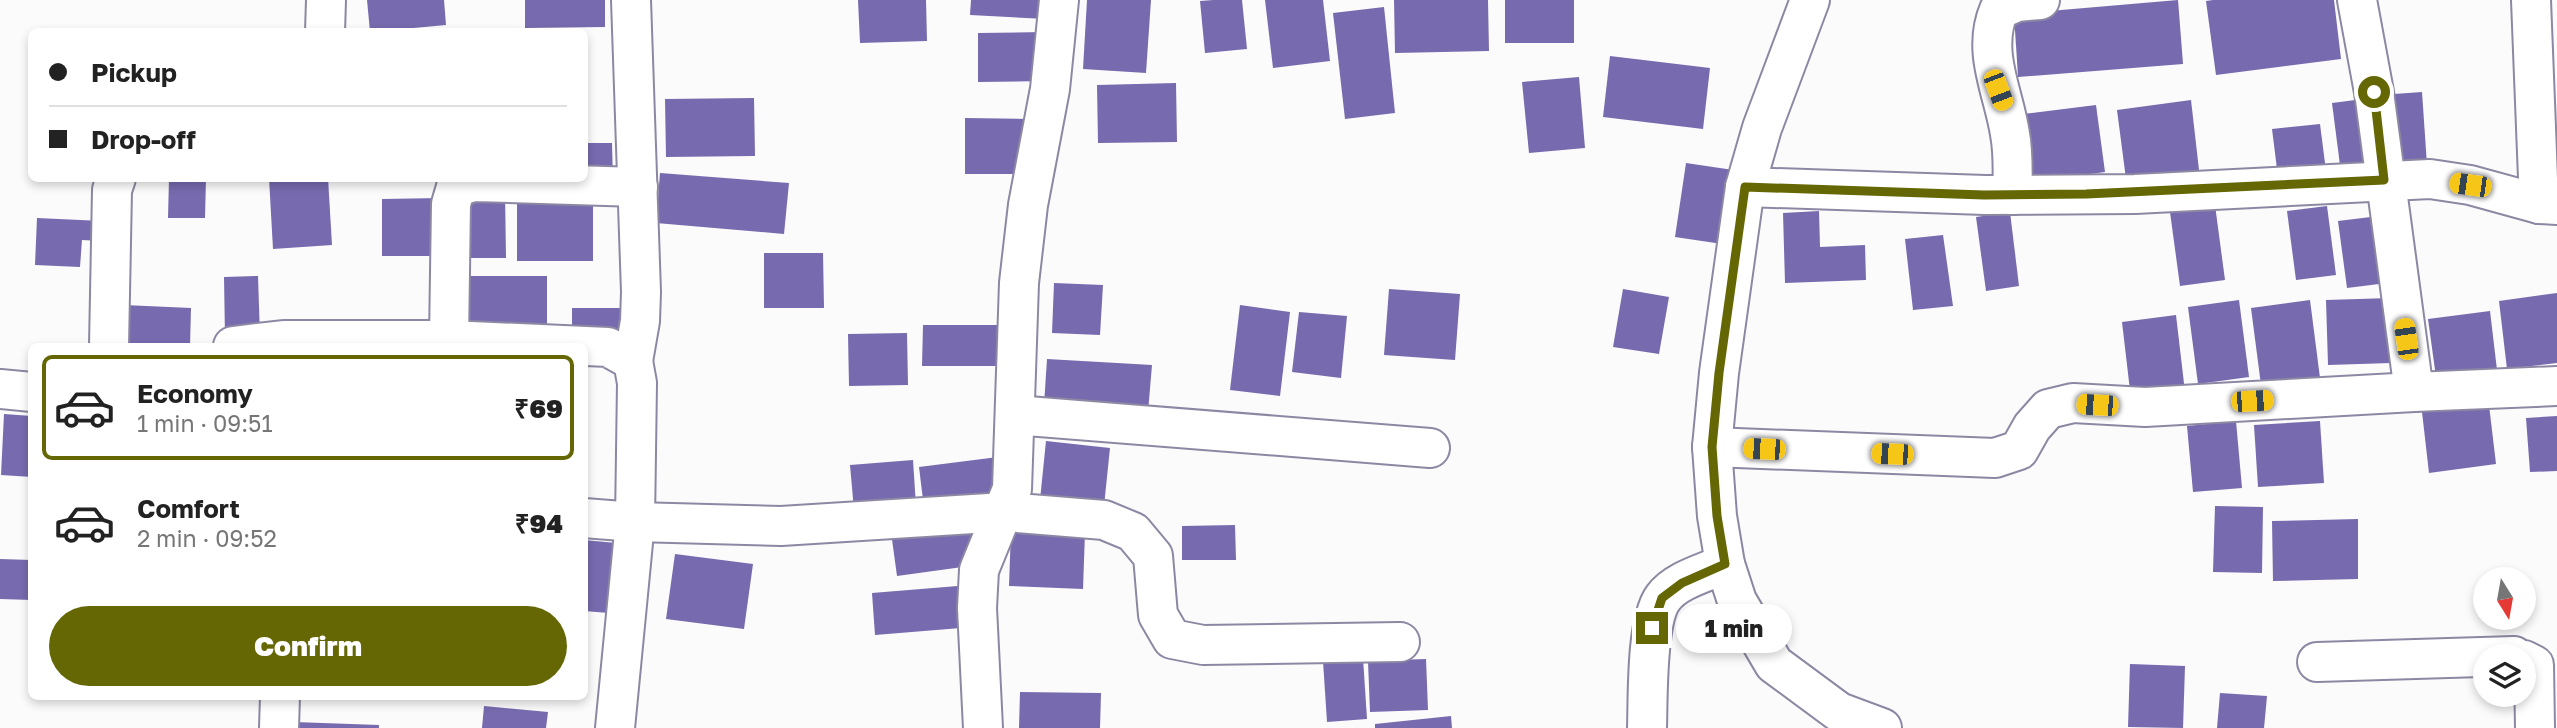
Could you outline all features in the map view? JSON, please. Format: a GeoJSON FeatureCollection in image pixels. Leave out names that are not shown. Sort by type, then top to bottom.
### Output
{"type":"FeatureCollection","features":[{"type":"Feature","properties":{"kind":"street"},"geometry":{"type":"LineString","coordinates":[[325,28],[326,0]]}},
{"type":"Feature","properties":{"kind":"street"},"geometry":{"type":"LineString","coordinates":[[615,728],[635,522],[637,383],[633,361],[640,321],[641,292],[631,0]]}},
{"type":"Feature","properties":{"kind":"street"},"geometry":{"type":"LineString","coordinates":[[984,728],[977,608],[979,570],[1012,489],[1019,283],[1028,205],[1050,89],[1059,0]]}},
{"type":"Feature","properties":{"kind":"street"},"geometry":{"type":"LineString","coordinates":[[1810,0],[1762,128],[1745,187],[1719,373],[1712,447],[1717,516],[1725,564],[1737,601],[1774,664],[1839,712],[1882,728]]}},
{"type":"Feature","properties":{"kind":"street"},"geometry":{"type":"LineString","coordinates":[[2013,195],[2011,137],[2006,110],[1998,90],[1992,27],[1999,10],[2017,2],[2040,0]]}},
{"type":"Feature","properties":{"kind":"street"},"geometry":{"type":"LineString","coordinates":[[2357,0],[2374,92],[2414,392]]}},
{"type":"Feature","properties":{"kind":"street"},"geometry":{"type":"LineString","coordinates":[[1745,187],[2013,195],[2134,194],[2430,179],[2470,185],[2548,204],[2531,0]]}},
{"type":"Feature","properties":{"kind":"street"},"geometry":{"type":"LineString","coordinates":[[109,343],[112,190],[115,182]]}},
{"type":"Feature","properties":{"kind":"street"},"geometry":{"type":"LineString","coordinates":[[449,340],[451,204],[456,187],[471,182]]}},
{"type":"Feature","properties":{"kind":"street"},"geometry":{"type":"LineString","coordinates":[[501,182],[638,187]]}},
{"type":"Feature","properties":{"kind":"street"},"geometry":{"type":"LineString","coordinates":[[263,343],[449,340],[528,343]]}},
{"type":"Feature","properties":{"kind":"street"},"geometry":{"type":"LineString","coordinates":[[588,345],[608,346],[633,361]]}},
{"type":"Feature","properties":{"kind":"street"},"geometry":{"type":"LineString","coordinates":[[1712,447],[1995,458],[2019,450],[2032,427],[2048,409],[2073,403],[2145,407],[2557,386]]}},
{"type":"Feature","properties":{"kind":"street"},"geometry":{"type":"LineString","coordinates":[[0,389],[28,392]]}},
{"type":"Feature","properties":{"kind":"street"},"geometry":{"type":"LineString","coordinates":[[1015,415],[1430,448]]}},
{"type":"Feature","properties":{"kind":"street"},"geometry":{"type":"LineString","coordinates":[[588,518],[781,526],[1004,512],[1104,520],[1133,532],[1153,556],[1158,615],[1172,639],[1203,645],[1400,642]]}},
{"type":"Feature","properties":{"kind":"street"},"geometry":{"type":"LineString","coordinates":[[1647,728],[1652,628],[1662,598],[1682,583],[1725,564]]}},
{"type":"Feature","properties":{"kind":"street"},"geometry":{"type":"LineString","coordinates":[[2316,662],[2473,657]]}},
{"type":"Feature","properties":{"kind":"street"},"geometry":{"type":"LineString","coordinates":[[279,728],[280,700]]}},
{"type":"Feature","properties":{"kind":"street"},"geometry":{"type":"LineString","coordinates":[[2535,707],[2535,728]]}},
{"type":"Feature","properties":{"kind":"building"},"geometry":{"type":"Polygon","coordinates":[[[367,0],[444,0],[446,25],[370,28],[367,0]]]}},
{"type":"Feature","properties":{"kind":"building"},"geometry":{"type":"Polygon","coordinates":[[[525,0],[605,0],[605,27],[525,28],[525,0]]]}},
{"type":"Feature","properties":{"kind":"building"},"geometry":{"type":"Polygon","coordinates":[[[858,0],[926,0],[927,41],[860,43],[858,0]]]}},
{"type":"Feature","properties":{"kind":"building"},"geometry":{"type":"Polygon","coordinates":[[[971,0],[1047,0],[1046,19],[970,15],[971,0]]]}},
{"type":"Feature","properties":{"kind":"building"},"geometry":{"type":"Polygon","coordinates":[[[1087,0],[1151,0],[1146,73],[1083,69],[1087,0]]]}},
{"type":"Feature","properties":{"kind":"building"},"geometry":{"type":"Polygon","coordinates":[[[1242,0],[1247,49],[1205,53],[1200,1],[1242,0]]]}},
{"type":"Feature","properties":{"kind":"building"},"geometry":{"type":"Polygon","coordinates":[[[1265,0],[1323,0],[1330,61],[1273,68],[1265,0]]]}},
{"type":"Feature","properties":{"kind":"building"},"geometry":{"type":"Polygon","coordinates":[[[1394,0],[1488,0],[1489,51],[1395,53],[1394,0]]]}},
{"type":"Feature","properties":{"kind":"building"},"geometry":{"type":"Polygon","coordinates":[[[1505,0],[1574,0],[1574,43],[1505,43],[1505,0]]]}},
{"type":"Feature","properties":{"kind":"building"},"geometry":{"type":"Polygon","coordinates":[[[2178,0],[2183,64],[2018,77],[2014,14],[2178,0]]]}},
{"type":"Feature","properties":{"kind":"building"},"geometry":{"type":"Polygon","coordinates":[[[2334,0],[2341,59],[2216,75],[2206,1],[2334,0]]]}},
{"type":"Feature","properties":{"kind":"building"},"geometry":{"type":"Polygon","coordinates":[[[1384,7],[1395,113],[1345,119],[1333,13],[1384,7]]]}},
{"type":"Feature","properties":{"kind":"building"},"geometry":{"type":"Polygon","coordinates":[[[1044,32],[1044,81],[978,82],[978,33],[1044,32]]]}},
{"type":"Feature","properties":{"kind":"building"},"geometry":{"type":"Polygon","coordinates":[[[1610,56],[1710,68],[1703,129],[1603,117],[1610,56]]]}},
{"type":"Feature","properties":{"kind":"building"},"geometry":{"type":"Polygon","coordinates":[[[1579,77],[1585,148],[1529,153],[1522,82],[1579,77]]]}},
{"type":"Feature","properties":{"kind":"building"},"geometry":{"type":"Polygon","coordinates":[[[1176,83],[1177,142],[1098,143],[1097,85],[1176,83]]]}},
{"type":"Feature","properties":{"kind":"building"},"geometry":{"type":"Polygon","coordinates":[[[2422,92],[2427,165],[2385,168],[2380,95],[2422,92]]]}},
{"type":"Feature","properties":{"kind":"building"},"geometry":{"type":"Polygon","coordinates":[[[754,98],[755,156],[666,157],[665,99],[754,98]]]}},
{"type":"Feature","properties":{"kind":"building"},"geometry":{"type":"Polygon","coordinates":[[[2371,98],[2380,169],[2341,173],[2332,103],[2371,98]]]}},
{"type":"Feature","properties":{"kind":"building"},"geometry":{"type":"Polygon","coordinates":[[[2191,100],[2199,170],[2126,179],[2117,110],[2191,100]]]}},
{"type":"Feature","properties":{"kind":"building"},"geometry":{"type":"Polygon","coordinates":[[[2096,105],[2105,172],[2031,182],[2023,114],[2096,105]]]}},
{"type":"Feature","properties":{"kind":"building"},"geometry":{"type":"Polygon","coordinates":[[[965,118],[1028,119],[1028,174],[965,174],[965,118]]]}},
{"type":"Feature","properties":{"kind":"building"},"geometry":{"type":"Polygon","coordinates":[[[2320,124],[2326,171],[2278,177],[2272,129],[2320,124]]]}},
{"type":"Feature","properties":{"kind":"building"},"geometry":{"type":"Polygon","coordinates":[[[588,143],[612,143],[613,182],[588,179],[588,143]]]}},
{"type":"Feature","properties":{"kind":"building"},"geometry":{"type":"Polygon","coordinates":[[[1686,163],[1740,171],[1729,245],[1675,237],[1686,163]]]}},
{"type":"Feature","properties":{"kind":"building"},"geometry":{"type":"Polygon","coordinates":[[[660,173],[789,183],[784,234],[656,223],[660,173]]]}},
{"type":"Feature","properties":{"kind":"building"},"geometry":{"type":"Polygon","coordinates":[[[169,182],[206,182],[205,218],[168,218],[169,182]]]}},
{"type":"Feature","properties":{"kind":"building"},"geometry":{"type":"Polygon","coordinates":[[[269,182],[328,182],[332,245],[273,249],[269,182]]]}},
{"type":"Feature","properties":{"kind":"building"},"geometry":{"type":"Polygon","coordinates":[[[505,192],[506,258],[460,258],[460,193],[505,192]]]}},
{"type":"Feature","properties":{"kind":"building"},"geometry":{"type":"Polygon","coordinates":[[[441,198],[441,256],[382,256],[382,199],[441,198]]]}},
{"type":"Feature","properties":{"kind":"building"},"geometry":{"type":"Polygon","coordinates":[[[517,201],[593,201],[593,261],[517,261],[517,201]]]}},
{"type":"Feature","properties":{"kind":"building"},"geometry":{"type":"Polygon","coordinates":[[[2215,205],[2225,280],[2180,286],[2170,212],[2215,205]]]}},
{"type":"Feature","properties":{"kind":"building"},"geometry":{"type":"Polygon","coordinates":[[[2327,206],[2336,275],[2296,280],[2287,211],[2327,206]]]}},
{"type":"Feature","properties":{"kind":"building"},"geometry":{"type":"Polygon","coordinates":[[[1819,211],[1820,247],[1865,245],[1866,280],[1785,283],[1783,213],[1819,211]]]}},
{"type":"Feature","properties":{"kind":"building"},"geometry":{"type":"Polygon","coordinates":[[[2010,212],[2019,286],[1986,291],[1976,217],[2010,212]]]}},
{"type":"Feature","properties":{"kind":"building"},"geometry":{"type":"Polygon","coordinates":[[[2379,216],[2387,283],[2347,288],[2338,221],[2379,216]]]}},
{"type":"Feature","properties":{"kind":"building"},"geometry":{"type":"Polygon","coordinates":[[[37,218],[102,221],[101,241],[82,240],[80,267],[35,265],[37,218]]]}},
{"type":"Feature","properties":{"kind":"building"},"geometry":{"type":"Polygon","coordinates":[[[1943,235],[1953,306],[1913,310],[1905,239],[1943,235]]]}},
{"type":"Feature","properties":{"kind":"building"},"geometry":{"type":"Polygon","coordinates":[[[764,253],[823,253],[824,308],[764,308],[764,253]]]}},
{"type":"Feature","properties":{"kind":"building"},"geometry":{"type":"Polygon","coordinates":[[[258,276],[260,336],[225,337],[224,277],[258,276]]]}},
{"type":"Feature","properties":{"kind":"building"},"geometry":{"type":"Polygon","coordinates":[[[469,276],[547,276],[547,326],[469,327],[469,276]]]}},
{"type":"Feature","properties":{"kind":"building"},"geometry":{"type":"Polygon","coordinates":[[[1054,283],[1103,285],[1100,335],[1052,333],[1054,283]]]}},
{"type":"Feature","properties":{"kind":"building"},"geometry":{"type":"Polygon","coordinates":[[[1389,289],[1460,294],[1455,360],[1384,355],[1389,289]]]}},
{"type":"Feature","properties":{"kind":"building"},"geometry":{"type":"Polygon","coordinates":[[[1623,289],[1669,297],[1659,354],[1613,347],[1623,289]]]}},
{"type":"Feature","properties":{"kind":"building"},"geometry":{"type":"Polygon","coordinates":[[[2557,293],[2557,363],[2507,369],[2499,301],[2557,293]]]}},
{"type":"Feature","properties":{"kind":"building"},"geometry":{"type":"Polygon","coordinates":[[[2390,298],[2391,363],[2328,365],[2326,300],[2390,298]]]}},
{"type":"Feature","properties":{"kind":"building"},"geometry":{"type":"Polygon","coordinates":[[[2239,300],[2249,377],[2198,384],[2188,307],[2239,300]]]}},
{"type":"Feature","properties":{"kind":"building"},"geometry":{"type":"Polygon","coordinates":[[[2310,300],[2320,378],[2261,385],[2251,308],[2310,300]]]}},
{"type":"Feature","properties":{"kind":"building"},"geometry":{"type":"Polygon","coordinates":[[[124,305],[191,308],[190,343],[123,343],[124,305]]]}},
{"type":"Feature","properties":{"kind":"building"},"geometry":{"type":"Polygon","coordinates":[[[1240,305],[1290,312],[1280,396],[1230,390],[1240,305]]]}},
{"type":"Feature","properties":{"kind":"building"},"geometry":{"type":"Polygon","coordinates":[[[572,308],[634,308],[634,333],[572,334],[572,308]]]}},
{"type":"Feature","properties":{"kind":"building"},"geometry":{"type":"Polygon","coordinates":[[[2490,311],[2497,370],[2436,377],[2428,319],[2490,311]]]}},
{"type":"Feature","properties":{"kind":"building"},"geometry":{"type":"Polygon","coordinates":[[[1299,312],[1347,316],[1341,378],[1292,372],[1299,312]]]}},
{"type":"Feature","properties":{"kind":"building"},"geometry":{"type":"Polygon","coordinates":[[[2176,315],[2185,392],[2131,399],[2122,322],[2176,315]]]}},
{"type":"Feature","properties":{"kind":"building"},"geometry":{"type":"Polygon","coordinates":[[[923,325],[1010,325],[1010,366],[922,366],[923,325]]]}},
{"type":"Feature","properties":{"kind":"building"},"geometry":{"type":"Polygon","coordinates":[[[907,333],[908,385],[849,386],[848,334],[907,333]]]}},
{"type":"Feature","properties":{"kind":"building"},"geometry":{"type":"Polygon","coordinates":[[[1047,359],[1152,365],[1148,412],[1044,405],[1047,359]]]}},
{"type":"Feature","properties":{"kind":"building"},"geometry":{"type":"Polygon","coordinates":[[[2489,405],[2496,464],[2429,473],[2422,412],[2489,405]]]}},
{"type":"Feature","properties":{"kind":"building"},"geometry":{"type":"Polygon","coordinates":[[[4,414],[28,416],[28,477],[1,475],[4,414]]]}},
{"type":"Feature","properties":{"kind":"building"},"geometry":{"type":"Polygon","coordinates":[[[2557,416],[2557,471],[2530,472],[2526,418],[2557,416]]]}},
{"type":"Feature","properties":{"kind":"building"},"geometry":{"type":"Polygon","coordinates":[[[2236,421],[2242,488],[2193,492],[2187,426],[2236,421]]]}},
{"type":"Feature","properties":{"kind":"building"},"geometry":{"type":"Polygon","coordinates":[[[2320,421],[2324,483],[2258,487],[2254,425],[2320,421]]]}},
{"type":"Feature","properties":{"kind":"building"},"geometry":{"type":"Polygon","coordinates":[[[1046,441],[1110,448],[1104,506],[1040,500],[1046,441]]]}},
{"type":"Feature","properties":{"kind":"building"},"geometry":{"type":"Polygon","coordinates":[[[998,457],[1004,498],[924,508],[919,467],[998,457]]]}},
{"type":"Feature","properties":{"kind":"building"},"geometry":{"type":"Polygon","coordinates":[[[913,460],[916,506],[854,510],[850,465],[913,460]]]}},
{"type":"Feature","properties":{"kind":"building"},"geometry":{"type":"Polygon","coordinates":[[[2215,506],[2263,507],[2262,573],[2213,572],[2215,506]]]}},
{"type":"Feature","properties":{"kind":"building"},"geometry":{"type":"Polygon","coordinates":[[[2358,519],[2358,579],[2273,581],[2272,521],[2358,519]]]}},
{"type":"Feature","properties":{"kind":"building"},"geometry":{"type":"Polygon","coordinates":[[[971,521],[977,565],[897,576],[891,532],[971,521]]]}},
{"type":"Feature","properties":{"kind":"building"},"geometry":{"type":"Polygon","coordinates":[[[1235,525],[1236,560],[1182,560],[1182,526],[1235,525]]]}},
{"type":"Feature","properties":{"kind":"building"},"geometry":{"type":"Polygon","coordinates":[[[1011,530],[1085,532],[1083,589],[1009,586],[1011,530]]]}},
{"type":"Feature","properties":{"kind":"building"},"geometry":{"type":"Polygon","coordinates":[[[588,540],[627,544],[621,614],[588,611],[588,540]]]}},
{"type":"Feature","properties":{"kind":"building"},"geometry":{"type":"Polygon","coordinates":[[[675,554],[753,564],[744,629],[666,619],[675,554]]]}},
{"type":"Feature","properties":{"kind":"building"},"geometry":{"type":"Polygon","coordinates":[[[0,559],[28,560],[28,600],[0,599],[0,559]]]}},
{"type":"Feature","properties":{"kind":"building"},"geometry":{"type":"Polygon","coordinates":[[[970,585],[973,627],[875,635],[872,593],[970,585]]]}},
{"type":"Feature","properties":{"kind":"building"},"geometry":{"type":"Polygon","coordinates":[[[1363,658],[1367,719],[1327,722],[1323,661],[1363,658]]]}},
{"type":"Feature","properties":{"kind":"building"},"geometry":{"type":"Polygon","coordinates":[[[1426,659],[1428,710],[1370,712],[1368,661],[1426,659]]]}},
{"type":"Feature","properties":{"kind":"building"},"geometry":{"type":"Polygon","coordinates":[[[2130,664],[2185,666],[2183,728],[2128,727],[2130,664]]]}},
{"type":"Feature","properties":{"kind":"building"},"geometry":{"type":"Polygon","coordinates":[[[1020,692],[1101,693],[1100,728],[1019,728],[1020,692]]]}},
{"type":"Feature","properties":{"kind":"building"},"geometry":{"type":"Polygon","coordinates":[[[2220,693],[2267,696],[2264,728],[2217,728],[2220,693]]]}},
{"type":"Feature","properties":{"kind":"building"},"geometry":{"type":"Polygon","coordinates":[[[484,706],[548,712],[546,728],[482,728],[484,706]]]}},
{"type":"Feature","properties":{"kind":"building"},"geometry":{"type":"Polygon","coordinates":[[[1451,716],[1452,728],[1375,728],[1375,724],[1451,716]]]}},
{"type":"Feature","properties":{"kind":"building"},"geometry":{"type":"Polygon","coordinates":[[[294,722],[379,725],[379,728],[294,728],[294,722]]]}},
{"type":"Feature","properties":{"kind":"route"},"geometry":{"type":"LineString","coordinates":[[1652,628],[1662,598],[1682,583],[1725,564],[1717,516],[1712,447],[1719,373],[1745,187],[1984,195],[2134,194],[2384,180],[2374,92]]}}]}
